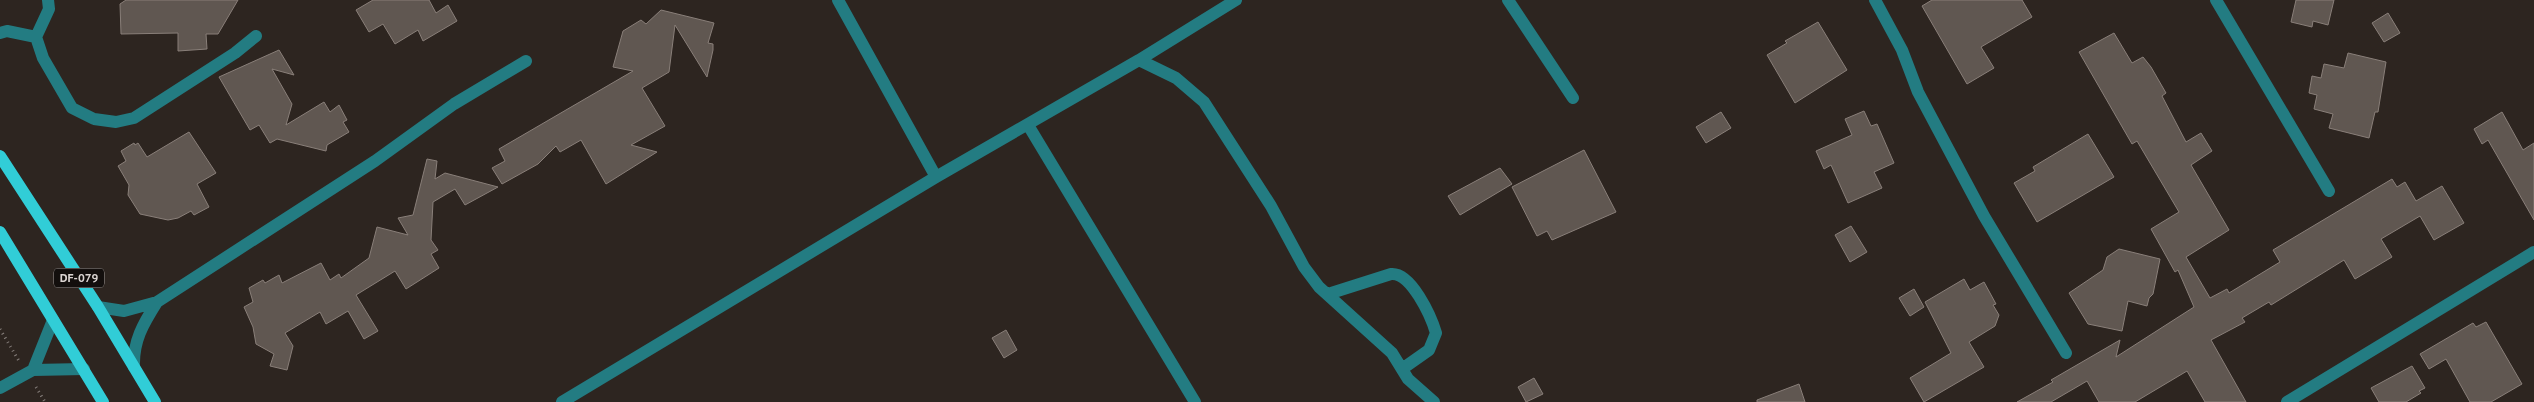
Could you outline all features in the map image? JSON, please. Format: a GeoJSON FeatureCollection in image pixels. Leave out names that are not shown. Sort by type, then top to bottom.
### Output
{"type":"FeatureCollection","features":[{"type":"Feature","properties":{"kind":"main road","name":"DF-079"},"geometry":{"type":"LineString","coordinates":[[0,156],[98,307],[155,402]]}},
{"type":"Feature","properties":{"kind":"main road","name":"DF-079"},"geometry":{"type":"LineString","coordinates":[[0,232],[103,402]]}},
{"type":"Feature","properties":{"kind":"street"},"geometry":{"type":"LineString","coordinates":[[48,0],[49,9],[36,37],[43,58],[72,108],[94,119],[116,122],[134,118],[235,53],[256,36]]}},
{"type":"Feature","properties":{"kind":"street"},"geometry":{"type":"LineString","coordinates":[[838,0],[936,177]]}},
{"type":"Feature","properties":{"kind":"street"},"geometry":{"type":"LineString","coordinates":[[571,400],[936,177],[1028,125],[1236,0]]}},
{"type":"Feature","properties":{"kind":"street"},"geometry":{"type":"LineString","coordinates":[[1508,0],[1573,98]]}},
{"type":"Feature","properties":{"kind":"street"},"geometry":{"type":"LineString","coordinates":[[1875,0],[1902,50],[1918,92],[1984,216],[2066,353]]}},
{"type":"Feature","properties":{"kind":"street"},"geometry":{"type":"LineString","coordinates":[[2216,0],[2329,191]]}},
{"type":"Feature","properties":{"kind":"street"},"geometry":{"type":"LineString","coordinates":[[0,33],[7,31],[36,37]]}},
{"type":"Feature","properties":{"kind":"street"},"geometry":{"type":"LineString","coordinates":[[1138,60],[1176,78],[1189,87],[1204,102],[1271,206],[1304,267],[1328,294],[1392,353],[1420,392],[1434,402]]}},
{"type":"Feature","properties":{"kind":"street"},"geometry":{"type":"LineString","coordinates":[[98,307],[124,310],[157,302],[375,162],[454,104],[526,61]]}},
{"type":"Feature","properties":{"kind":"street"},"geometry":{"type":"LineString","coordinates":[[1028,125],[1195,402]]}},
{"type":"Feature","properties":{"kind":"street"},"geometry":{"type":"LineString","coordinates":[[2287,402],[2534,252]]}},
{"type":"Feature","properties":{"kind":"street"},"geometry":{"type":"LineString","coordinates":[[1328,294],[1391,274],[1397,274],[1405,278],[1418,294],[1436,333],[1430,350],[1402,369]]}},
{"type":"Feature","properties":{"kind":"street"},"geometry":{"type":"LineString","coordinates":[[134,367],[134,350],[139,332],[157,302]]}},
{"type":"Feature","properties":{"kind":"street"},"geometry":{"type":"LineString","coordinates":[[33,370],[53,320]]}},
{"type":"Feature","properties":{"kind":"street"},"geometry":{"type":"LineString","coordinates":[[0,388],[33,370],[84,369]]}},
{"type":"Feature","properties":{"kind":"building"},"geometry":{"type":"Polygon","coordinates":[[[126,0],[238,0],[218,34],[206,34],[207,49],[178,51],[178,33],[121,34],[120,4],[126,0]]]}},
{"type":"Feature","properties":{"kind":"building"},"geometry":{"type":"Polygon","coordinates":[[[373,0],[429,0],[436,13],[448,5],[457,21],[423,41],[418,30],[395,44],[383,24],[369,32],[356,10],[373,0]]]}},
{"type":"Feature","properties":{"kind":"building"},"geometry":{"type":"Polygon","coordinates":[[[1932,0],[2022,0],[2032,17],[1981,47],[1994,68],[1967,84],[1922,6],[1932,0]]]}},
{"type":"Feature","properties":{"kind":"building"},"geometry":{"type":"Polygon","coordinates":[[[2296,0],[2334,0],[2328,25],[2313,21],[2312,27],[2291,22],[2296,0]]]}},
{"type":"Feature","properties":{"kind":"building"},"geometry":{"type":"Polygon","coordinates":[[[661,10],[714,23],[708,43],[713,44],[713,50],[707,77],[675,25],[669,72],[642,88],[665,126],[631,145],[657,152],[606,184],[581,140],[560,152],[556,146],[538,164],[502,184],[492,168],[505,161],[499,149],[633,71],[613,67],[623,31],[641,20],[646,24],[661,10]]]}},
{"type":"Feature","properties":{"kind":"building"},"geometry":{"type":"Polygon","coordinates":[[[2388,13],[2400,33],[2384,42],[2372,23],[2388,13]]]}},
{"type":"Feature","properties":{"kind":"building"},"geometry":{"type":"Polygon","coordinates":[[[1818,22],[1847,70],[1795,103],[1767,55],[1787,43],[1785,41],[1818,22]]]}},
{"type":"Feature","properties":{"kind":"building"},"geometry":{"type":"Polygon","coordinates":[[[2114,33],[2132,63],[2143,57],[2151,67],[2166,93],[2162,96],[2186,142],[2201,133],[2212,151],[2191,165],[2229,230],[2186,257],[2210,298],[2227,289],[2229,293],[2280,262],[2273,250],[2392,179],[2397,187],[2405,182],[2416,201],[2442,186],[2464,223],[2434,240],[2420,216],[2381,239],[2392,257],[2355,279],[2344,260],[2271,305],[2269,302],[2242,318],[2245,322],[2211,340],[2246,402],[2205,402],[2187,371],[2135,402],[2099,402],[2087,381],[2051,402],[2017,402],[2120,340],[2116,357],[2194,307],[2178,270],[2175,272],[2151,229],[2179,212],[2137,141],[2132,144],[2079,52],[2114,33]]]}},
{"type":"Feature","properties":{"kind":"building"},"geometry":{"type":"Polygon","coordinates":[[[279,50],[294,75],[272,69],[292,104],[286,125],[324,102],[330,112],[339,105],[347,120],[343,122],[349,132],[327,145],[326,151],[277,139],[270,143],[259,125],[250,130],[219,77],[279,50]]]}},
{"type":"Feature","properties":{"kind":"building"},"geometry":{"type":"Polygon","coordinates":[[[2348,53],[2386,62],[2378,112],[2375,112],[2369,138],[2329,128],[2333,114],[2314,109],[2317,95],[2309,93],[2312,76],[2321,78],[2324,64],[2344,68],[2348,53]]]}},
{"type":"Feature","properties":{"kind":"building"},"geometry":{"type":"Polygon","coordinates":[[[1864,111],[1871,126],[1877,124],[1894,163],[1874,172],[1882,188],[1848,203],[1831,165],[1824,169],[1816,151],[1852,135],[1845,119],[1864,111]]]}},
{"type":"Feature","properties":{"kind":"building"},"geometry":{"type":"Polygon","coordinates":[[[1721,112],[1731,128],[1706,143],[1696,127],[1721,112]]]}},
{"type":"Feature","properties":{"kind":"building"},"geometry":{"type":"Polygon","coordinates":[[[2502,112],[2523,150],[2534,143],[2534,220],[2488,140],[2482,144],[2474,129],[2502,112]]]}},
{"type":"Feature","properties":{"kind":"building"},"geometry":{"type":"Polygon","coordinates":[[[189,132],[216,173],[197,184],[209,207],[194,215],[191,211],[178,218],[168,220],[140,214],[128,195],[129,185],[118,166],[126,161],[121,151],[134,143],[135,145],[138,143],[147,157],[189,132]]]}},
{"type":"Feature","properties":{"kind":"building"},"geometry":{"type":"Polygon","coordinates":[[[2088,134],[2114,177],[2037,222],[2014,183],[2035,171],[2033,167],[2088,134]]]}},
{"type":"Feature","properties":{"kind":"building"},"geometry":{"type":"Polygon","coordinates":[[[1584,150],[1616,212],[1552,240],[1547,231],[1537,236],[1512,187],[1584,150]]]}},
{"type":"Feature","properties":{"kind":"building"},"geometry":{"type":"Polygon","coordinates":[[[427,159],[437,161],[435,179],[445,173],[498,187],[465,205],[455,189],[433,202],[431,240],[438,250],[431,254],[439,268],[406,289],[395,271],[356,295],[378,331],[364,339],[348,311],[326,324],[320,312],[285,333],[293,346],[287,370],[270,366],[274,354],[256,344],[253,327],[244,307],[253,302],[249,288],[263,280],[265,283],[279,275],[282,283],[321,263],[330,280],[339,274],[341,278],[369,258],[377,227],[408,235],[398,218],[413,215],[427,159]]]}},
{"type":"Feature","properties":{"kind":"building"},"geometry":{"type":"Polygon","coordinates":[[[1500,168],[1512,184],[1460,215],[1448,196],[1500,168]]]}},
{"type":"Feature","properties":{"kind":"building"},"geometry":{"type":"Polygon","coordinates":[[[1851,226],[1867,252],[1850,262],[1835,235],[1851,226]]]}},
{"type":"Feature","properties":{"kind":"building"},"geometry":{"type":"Polygon","coordinates":[[[2119,249],[2160,259],[2153,294],[2149,298],[2147,306],[2128,301],[2122,331],[2088,324],[2069,293],[2103,270],[2107,257],[2119,249]]]}},
{"type":"Feature","properties":{"kind":"building"},"geometry":{"type":"Polygon","coordinates":[[[1964,279],[1970,290],[1984,282],[1996,304],[1993,305],[1999,315],[1995,326],[1969,342],[1984,367],[1924,402],[1910,378],[1951,353],[1925,302],[1964,279]]]}},
{"type":"Feature","properties":{"kind":"building"},"geometry":{"type":"Polygon","coordinates":[[[1914,289],[1924,307],[1910,316],[1899,298],[1914,289]]]}},
{"type":"Feature","properties":{"kind":"building"},"geometry":{"type":"Polygon","coordinates":[[[2486,322],[2522,384],[2491,402],[2470,402],[2446,359],[2429,369],[2420,354],[2473,323],[2476,327],[2486,322]]]}},
{"type":"Feature","properties":{"kind":"building"},"geometry":{"type":"Polygon","coordinates":[[[1006,330],[1017,350],[1004,358],[992,338],[1006,330]]]}},
{"type":"Feature","properties":{"kind":"building"},"geometry":{"type":"Polygon","coordinates":[[[2412,366],[2425,388],[2419,391],[2421,393],[2406,402],[2379,402],[2371,388],[2412,366]]]}},
{"type":"Feature","properties":{"kind":"building"},"geometry":{"type":"Polygon","coordinates":[[[1534,378],[1543,394],[1526,402],[1518,387],[1534,378]]]}},
{"type":"Feature","properties":{"kind":"building"},"geometry":{"type":"Polygon","coordinates":[[[1799,384],[1805,402],[1757,402],[1757,400],[1799,384]]]}}]}
